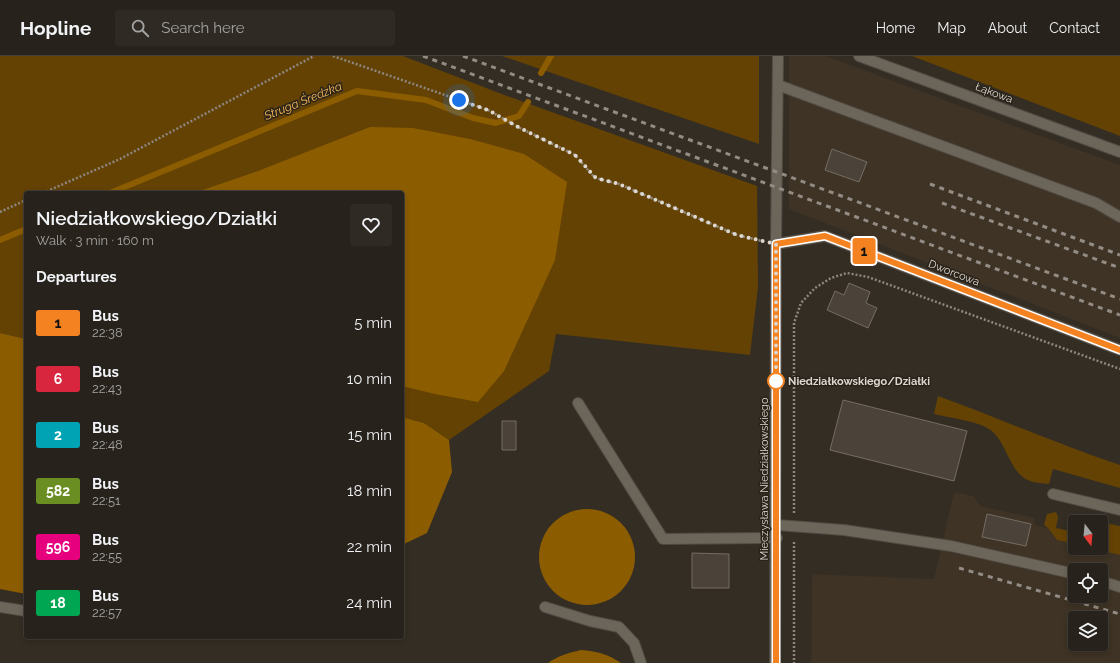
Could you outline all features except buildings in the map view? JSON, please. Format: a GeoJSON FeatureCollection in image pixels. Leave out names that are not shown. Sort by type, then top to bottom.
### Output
{"type":"FeatureCollection","features":[{"type":"Feature","properties":{"kind":"street","name":"Mieczysława Niedziałkowskiego"},"geometry":{"type":"LineString","coordinates":[[776,663],[776,244],[778,56]]}},
{"type":"Feature","properties":{"kind":"street","name":"Łąkowa"},"geometry":{"type":"LineString","coordinates":[[859,56],[1120,152]]}},
{"type":"Feature","properties":{"kind":"street"},"geometry":{"type":"LineString","coordinates":[[778,85],[1096,203],[1120,217]]}},
{"type":"Feature","properties":{"kind":"street","name":"Dworcowa"},"geometry":{"type":"LineString","coordinates":[[776,244],[825,236],[1120,350]]}},
{"type":"Feature","properties":{"kind":"street"},"geometry":{"type":"LineString","coordinates":[[578,403],[663,539],[776,538]]}},
{"type":"Feature","properties":{"kind":"street"},"geometry":{"type":"LineString","coordinates":[[1053,494],[1120,510]]}},
{"type":"Feature","properties":{"kind":"street"},"geometry":{"type":"LineString","coordinates":[[777,525],[844,530],[951,546],[1068,572]]}},
{"type":"Feature","properties":{"kind":"street"},"geometry":{"type":"LineString","coordinates":[[1108,583],[1120,587]]}},
{"type":"Feature","properties":{"kind":"street"},"geometry":{"type":"LineString","coordinates":[[0,607],[24,612]]}},
{"type":"Feature","properties":{"kind":"street"},"geometry":{"type":"LineString","coordinates":[[545,607],[590,621],[619,627],[634,643],[641,663]]}},
{"type":"Feature","properties":{"kind":"path"},"geometry":{"type":"LineString","coordinates":[[48,191],[120,159],[314,56]]}},
{"type":"Feature","properties":{"kind":"path"},"geometry":{"type":"LineString","coordinates":[[333,56],[488,110],[520,128],[575,155],[596,178],[619,184],[737,235],[776,244]]}},
{"type":"Feature","properties":{"kind":"path"},"geometry":{"type":"LineString","coordinates":[[0,212],[24,201]]}},
{"type":"Feature","properties":{"kind":"path"},"geometry":{"type":"LineString","coordinates":[[794,663],[794,323],[801,303],[814,288],[831,278],[847,273],[868,277],[1120,369]]}},
{"type":"Feature","properties":{"kind":"shaded area"},"geometry":{"type":"Polygon","coordinates":[[[0,56],[403,56],[507,96],[757,186],[758,287],[750,355],[556,334],[549,371],[449,440],[424,423],[404,418],[404,191],[24,191],[24,339],[0,333],[0,56]]]}},
{"type":"Feature","properties":{"kind":"shaded area"},"geometry":{"type":"Polygon","coordinates":[[[502,56],[759,56],[759,144],[502,56]]]}},
{"type":"Feature","properties":{"kind":"shaded area"},"geometry":{"type":"Polygon","coordinates":[[[789,56],[826,56],[1120,165],[1120,338],[789,209],[789,56]]]}},
{"type":"Feature","properties":{"kind":"shaded area"},"geometry":{"type":"Polygon","coordinates":[[[912,56],[1120,56],[1120,136],[912,56]]]}},
{"type":"Feature","properties":{"kind":"shaded area"},"geometry":{"type":"Polygon","coordinates":[[[370,127],[413,128],[470,139],[524,154],[567,182],[555,260],[504,371],[478,402],[404,386],[404,191],[200,191],[258,171],[370,127]]]}},
{"type":"Feature","properties":{"kind":"shaded area"},"geometry":{"type":"Polygon","coordinates":[[[0,333],[24,339],[24,594],[0,589],[0,333]]]}},
{"type":"Feature","properties":{"kind":"shaded area"},"geometry":{"type":"Polygon","coordinates":[[[938,396],[1074,449],[1120,465],[1120,488],[1053,469],[1049,484],[1030,481],[1023,477],[1013,466],[998,438],[988,428],[965,420],[934,414],[938,396]]]}},
{"type":"Feature","properties":{"kind":"shaded area"},"geometry":{"type":"Polygon","coordinates":[[[404,418],[424,423],[449,440],[452,472],[427,533],[404,544],[404,418]]]}},
{"type":"Feature","properties":{"kind":"shaded area"},"geometry":{"type":"Polygon","coordinates":[[[954,492],[973,496],[981,506],[1035,518],[1034,525],[1048,528],[1057,540],[1068,542],[1068,555],[1108,555],[1108,552],[1120,555],[1120,663],[811,663],[812,574],[934,579],[954,492]]]}},
{"type":"Feature","properties":{"kind":"shaded area"},"geometry":{"type":"Polygon","coordinates":[[[587,509],[605,513],[621,523],[631,539],[635,557],[631,575],[621,591],[605,601],[587,605],[569,601],[553,591],[543,575],[539,557],[543,539],[553,523],[569,513],[587,509]]]}},
{"type":"Feature","properties":{"kind":"shaded area"},"geometry":{"type":"Polygon","coordinates":[[[1056,512],[1058,517],[1056,528],[1068,531],[1068,542],[1057,540],[1044,525],[1047,514],[1056,512]]]}},
{"type":"Feature","properties":{"kind":"shaded area"},"geometry":{"type":"Polygon","coordinates":[[[1108,524],[1120,526],[1120,555],[1108,552],[1108,524]]]}},
{"type":"Feature","properties":{"kind":"shaded area"},"geometry":{"type":"Polygon","coordinates":[[[581,650],[602,654],[621,663],[548,663],[563,655],[581,650]]]}},
{"type":"Feature","properties":{"kind":"waterway","name":"Struga Średzka"},"geometry":{"type":"LineString","coordinates":[[541,73],[551,56]]}},
{"type":"Feature","properties":{"kind":"waterway","name":"Struga Średzka"},"geometry":{"type":"LineString","coordinates":[[115,191],[357,91],[426,100],[473,118],[496,123],[519,116],[528,102]]}},
{"type":"Feature","properties":{"kind":"waterway","name":"Struga Średzka"},"geometry":{"type":"LineString","coordinates":[[0,240],[24,230]]}},
{"type":"Feature","properties":{"kind":"railway"},"geometry":{"type":"LineString","coordinates":[[423,56],[1120,315]]}},
{"type":"Feature","properties":{"kind":"railway"},"geometry":{"type":"LineString","coordinates":[[463,56],[1120,299]]}},
{"type":"Feature","properties":{"kind":"railway"},"geometry":{"type":"LineString","coordinates":[[930,184],[1120,255]]}},
{"type":"Feature","properties":{"kind":"railway"},"geometry":{"type":"LineString","coordinates":[[942,203],[1120,268]]}},
{"type":"Feature","properties":{"kind":"railway"},"geometry":{"type":"LineString","coordinates":[[959,568],[1120,614]]}},
{"type":"Feature","properties":{"kind":"bus line","name":"1"},"geometry":{"type":"LineString","coordinates":[[776,663],[776,244],[825,236],[1120,350]]}},
{"type":"Feature","properties":{"kind":"place","name":"Niedziałkowskiego/Działki"},"geometry":{"type":"Point","coordinates":[776,381]}},
{"type":"Feature","properties":{"kind":"route"},"geometry":{"type":"LineString","coordinates":[[459,100],[488,110],[520,128],[575,155],[596,178],[619,184],[737,235],[776,244],[776,381]]}}]}
